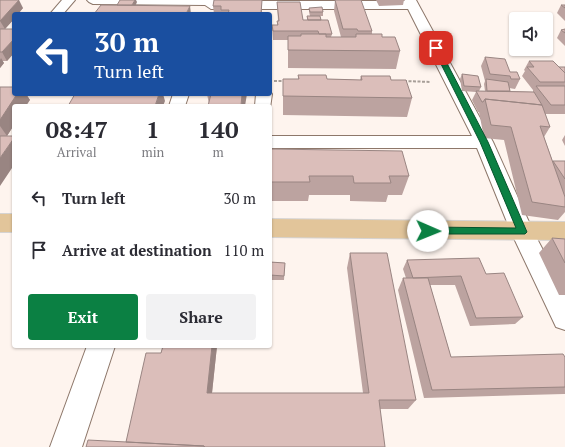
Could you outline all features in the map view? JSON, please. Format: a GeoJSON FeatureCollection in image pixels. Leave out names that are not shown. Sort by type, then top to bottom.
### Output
{"type":"FeatureCollection","features":[{"type":"Feature","properties":{"kind":"main road"},"geometry":{"type":"LineString","coordinates":[[0,224],[12,223]]}},
{"type":"Feature","properties":{"kind":"main road"},"geometry":{"type":"LineString","coordinates":[[272,228],[522,232],[565,231]]}},
{"type":"Feature","properties":{"kind":"street"},"geometry":{"type":"LineString","coordinates":[[58,12],[69,0]]}},
{"type":"Feature","properties":{"kind":"street"},"geometry":{"type":"LineString","coordinates":[[93,0],[211,5],[411,3],[431,48],[453,82],[484,142],[522,232],[565,318]]}},
{"type":"Feature","properties":{"kind":"street"},"geometry":{"type":"LineString","coordinates":[[272,142],[484,142]]}},
{"type":"Feature","properties":{"kind":"street"},"geometry":{"type":"LineString","coordinates":[[66,447],[100,348]]}},
{"type":"Feature","properties":{"kind":"path"},"geometry":{"type":"LineString","coordinates":[[272,81],[286,81]]}},
{"type":"Feature","properties":{"kind":"path"},"geometry":{"type":"LineString","coordinates":[[397,81],[453,82]]}},
{"type":"Feature","properties":{"kind":"building"},"geometry":{"type":"Polygon","coordinates":[[[0,0],[19,0],[0,21],[0,0]]]}},
{"type":"Feature","properties":{"kind":"building"},"geometry":{"type":"Polygon","coordinates":[[[120,0],[135,0],[132,5],[117,5],[120,0]]]}},
{"type":"Feature","properties":{"kind":"building"},"geometry":{"type":"Polygon","coordinates":[[[214,0],[262,0],[261,12],[228,12],[229,10],[221,10],[221,6],[213,6],[214,0]]]}},
{"type":"Feature","properties":{"kind":"building"},"geometry":{"type":"Polygon","coordinates":[[[335,0],[361,0],[372,31],[343,29],[335,0]]]}},
{"type":"Feature","properties":{"kind":"building"},"geometry":{"type":"Polygon","coordinates":[[[277,2],[300,2],[303,20],[328,20],[332,34],[319,34],[318,31],[273,31],[272,25],[278,25],[277,21],[279,21],[277,2]]]}},
{"type":"Feature","properties":{"kind":"building"},"geometry":{"type":"Polygon","coordinates":[[[101,5],[190,6],[187,12],[96,12],[101,5]]]}},
{"type":"Feature","properties":{"kind":"building"},"geometry":{"type":"Polygon","coordinates":[[[322,7],[323,12],[310,12],[309,8],[322,7]]]}},
{"type":"Feature","properties":{"kind":"building"},"geometry":{"type":"Polygon","coordinates":[[[307,16],[320,16],[321,20],[308,20],[307,16]]]}},
{"type":"Feature","properties":{"kind":"building"},"geometry":{"type":"Polygon","coordinates":[[[0,29],[12,29],[12,41],[2,52],[0,52],[0,29]]]}},
{"type":"Feature","properties":{"kind":"building"},"geometry":{"type":"Polygon","coordinates":[[[301,34],[326,34],[326,37],[356,37],[356,34],[382,34],[382,37],[395,37],[400,51],[288,50],[288,36],[301,36],[301,34]]]}},
{"type":"Feature","properties":{"kind":"building"},"geometry":{"type":"Polygon","coordinates":[[[485,57],[505,59],[510,72],[517,72],[520,79],[511,79],[510,76],[490,74],[485,57]]]}},
{"type":"Feature","properties":{"kind":"building"},"geometry":{"type":"Polygon","coordinates":[[[529,61],[553,61],[565,73],[565,82],[540,82],[527,67],[534,67],[529,61]]]}},
{"type":"Feature","properties":{"kind":"building"},"geometry":{"type":"Polygon","coordinates":[[[559,67],[565,67],[565,73],[559,67]]]}},
{"type":"Feature","properties":{"kind":"building"},"geometry":{"type":"Polygon","coordinates":[[[462,74],[478,76],[481,87],[464,86],[462,74]]]}},
{"type":"Feature","properties":{"kind":"building"},"geometry":{"type":"Polygon","coordinates":[[[298,75],[326,75],[327,79],[362,80],[361,76],[390,76],[391,80],[406,80],[412,98],[283,96],[283,79],[299,79],[298,75]]]}},
{"type":"Feature","properties":{"kind":"building"},"geometry":{"type":"Polygon","coordinates":[[[486,79],[508,82],[510,91],[487,91],[486,79]]]}},
{"type":"Feature","properties":{"kind":"building"},"geometry":{"type":"Polygon","coordinates":[[[536,86],[565,86],[565,105],[551,105],[536,86]]]}},
{"type":"Feature","properties":{"kind":"building"},"geometry":{"type":"Polygon","coordinates":[[[0,87],[12,87],[12,96],[16,96],[0,120],[0,87]]]}},
{"type":"Feature","properties":{"kind":"building"},"geometry":{"type":"Polygon","coordinates":[[[476,91],[534,92],[542,105],[485,99],[482,102],[476,91]]]}},
{"type":"Feature","properties":{"kind":"building"},"geometry":{"type":"Polygon","coordinates":[[[74,96],[158,96],[156,104],[69,104],[74,96]]]}},
{"type":"Feature","properties":{"kind":"building"},"geometry":{"type":"Polygon","coordinates":[[[210,96],[242,96],[241,104],[208,104],[210,96]]]}},
{"type":"Feature","properties":{"kind":"building"},"geometry":{"type":"Polygon","coordinates":[[[485,99],[542,105],[550,127],[540,126],[565,197],[565,207],[532,202],[511,127],[491,125],[485,99]]]}},
{"type":"Feature","properties":{"kind":"building"},"geometry":{"type":"Polygon","coordinates":[[[0,136],[12,136],[12,141],[0,158],[0,136]]]}},
{"type":"Feature","properties":{"kind":"building"},"geometry":{"type":"Polygon","coordinates":[[[272,149],[402,151],[409,176],[389,176],[391,183],[354,183],[353,176],[309,176],[310,182],[272,182],[272,149]]]}},
{"type":"Feature","properties":{"kind":"building"},"geometry":{"type":"Polygon","coordinates":[[[553,161],[565,161],[565,179],[553,161]]]}},
{"type":"Feature","properties":{"kind":"building"},"geometry":{"type":"Polygon","coordinates":[[[552,238],[565,239],[565,263],[552,238]]]}},
{"type":"Feature","properties":{"kind":"building"},"geometry":{"type":"Polygon","coordinates":[[[350,253],[387,253],[416,400],[379,400],[385,447],[205,447],[126,442],[146,353],[161,353],[162,348],[212,348],[207,393],[369,393],[350,253]]]}},
{"type":"Feature","properties":{"kind":"building"},"geometry":{"type":"Polygon","coordinates":[[[479,258],[486,274],[504,273],[523,317],[476,318],[461,276],[413,278],[407,260],[479,258]]]}},
{"type":"Feature","properties":{"kind":"building"},"geometry":{"type":"Polygon","coordinates":[[[272,262],[285,263],[284,276],[272,275],[272,262]]]}},
{"type":"Feature","properties":{"kind":"building"},"geometry":{"type":"Polygon","coordinates":[[[403,278],[428,278],[451,357],[563,354],[565,357],[565,387],[432,390],[403,278]]]}},
{"type":"Feature","properties":{"kind":"building"},"geometry":{"type":"Polygon","coordinates":[[[88,440],[204,446],[204,447],[86,447],[88,440]]]}},
{"type":"Feature","properties":{"kind":"route"},"geometry":{"type":"LineString","coordinates":[[428,231],[522,232],[484,142],[436,48]]}}]}
